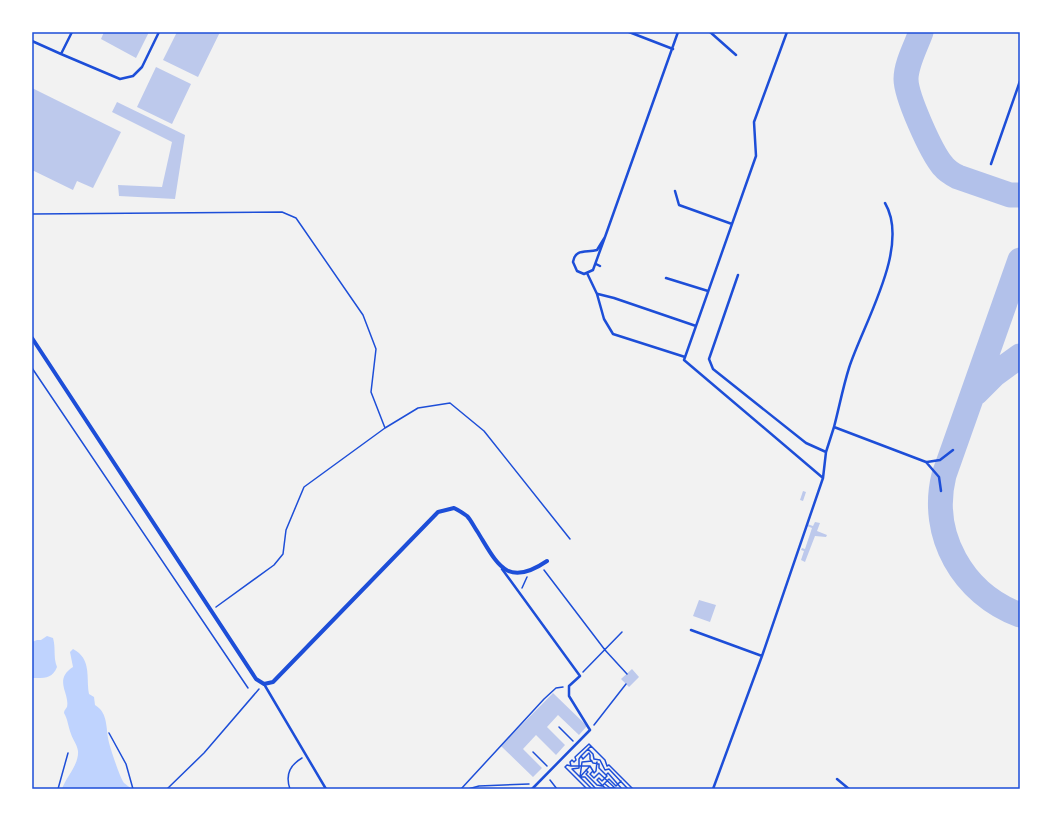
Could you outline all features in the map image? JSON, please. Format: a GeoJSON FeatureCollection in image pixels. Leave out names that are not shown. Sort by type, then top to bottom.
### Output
{"type":"FeatureCollection","features":[{"type":"Feature","properties":{"kind":"street"},"geometry":{"type":"LineString","coordinates":[[32,338],[256,679],[264,684],[273,682],[438,512],[454,508],[468,516],[502,569],[508,572],[517,573],[542,567],[547,561]]}},
{"type":"Feature","properties":{"kind":"lane"},"geometry":{"type":"LineString","coordinates":[[61,54],[72,32]]}},
{"type":"Feature","properties":{"kind":"lane"},"geometry":{"type":"LineString","coordinates":[[32,41],[120,79],[133,76],[142,67],[159,32]]}},
{"type":"Feature","properties":{"kind":"lane"},"geometry":{"type":"LineString","coordinates":[[629,32],[673,48]]}},
{"type":"Feature","properties":{"kind":"lane"},"geometry":{"type":"LineString","coordinates":[[605,237],[597,250],[583,251],[574,258],[575,269],[580,273],[587,273],[593,270],[596,264],[678,32]]}},
{"type":"Feature","properties":{"kind":"lane"},"geometry":{"type":"LineString","coordinates":[[710,32],[736,55]]}},
{"type":"Feature","properties":{"kind":"lane"},"geometry":{"type":"LineString","coordinates":[[788,32],[754,122],[756,156],[684,360],[823,478]]}},
{"type":"Feature","properties":{"kind":"lane"},"geometry":{"type":"LineString","coordinates":[[990,164],[1020,81]]}},
{"type":"Feature","properties":{"kind":"lane"},"geometry":{"type":"LineString","coordinates":[[675,191],[679,205],[732,224]]}},
{"type":"Feature","properties":{"kind":"lane"},"geometry":{"type":"LineString","coordinates":[[713,789],[762,656],[823,478],[826,452],[849,368],[887,274],[891,246],[891,213],[885,203]]}},
{"type":"Feature","properties":{"kind":"lane"},"geometry":{"type":"LineString","coordinates":[[596,264],[600,266]]}},
{"type":"Feature","properties":{"kind":"lane"},"geometry":{"type":"LineString","coordinates":[[587,273],[598,294],[604,319],[613,334],[685,357]]}},
{"type":"Feature","properties":{"kind":"lane"},"geometry":{"type":"LineString","coordinates":[[738,275],[708,359],[713,369],[806,443],[826,452]]}},
{"type":"Feature","properties":{"kind":"lane"},"geometry":{"type":"LineString","coordinates":[[666,278],[708,291]]}},
{"type":"Feature","properties":{"kind":"lane"},"geometry":{"type":"LineString","coordinates":[[598,294],[696,326]]}},
{"type":"Feature","properties":{"kind":"lane"},"geometry":{"type":"LineString","coordinates":[[834,427],[926,462],[939,477],[941,492]]}},
{"type":"Feature","properties":{"kind":"lane"},"geometry":{"type":"LineString","coordinates":[[926,462],[940,460],[953,450]]}},
{"type":"Feature","properties":{"kind":"lane"},"geometry":{"type":"LineString","coordinates":[[502,569],[580,676],[569,686],[569,696],[590,730],[532,789]]}},
{"type":"Feature","properties":{"kind":"lane"},"geometry":{"type":"LineString","coordinates":[[691,630],[762,656]]}},
{"type":"Feature","properties":{"kind":"lane"},"geometry":{"type":"LineString","coordinates":[[264,684],[326,789]]}},
{"type":"Feature","properties":{"kind":"lane"},"geometry":{"type":"LineString","coordinates":[[837,779],[849,789]]}},
{"type":"Feature","properties":{"kind":"path"},"geometry":{"type":"LineString","coordinates":[[32,214],[282,212],[296,218],[363,315],[376,349],[371,392],[385,428]]}},
{"type":"Feature","properties":{"kind":"path"},"geometry":{"type":"LineString","coordinates":[[32,368],[248,688]]}},
{"type":"Feature","properties":{"kind":"path"},"geometry":{"type":"LineString","coordinates":[[211,610],[274,565],[283,554],[286,530],[304,487],[385,428],[418,408],[450,403],[484,431],[570,539]]}},
{"type":"Feature","properties":{"kind":"path"},"geometry":{"type":"LineString","coordinates":[[540,570],[542,567],[605,650],[627,674]]}},
{"type":"Feature","properties":{"kind":"path"},"geometry":{"type":"LineString","coordinates":[[520,594],[528,576]]}},
{"type":"Feature","properties":{"kind":"path"},"geometry":{"type":"LineString","coordinates":[[580,676],[622,632]]}},
{"type":"Feature","properties":{"kind":"path"},"geometry":{"type":"LineString","coordinates":[[167,789],[204,753],[264,684]]}},
{"type":"Feature","properties":{"kind":"path"},"geometry":{"type":"LineString","coordinates":[[590,730],[626,684]]}},
{"type":"Feature","properties":{"kind":"path"},"geometry":{"type":"LineString","coordinates":[[461,789],[544,699],[556,688],[569,686]]}},
{"type":"Feature","properties":{"kind":"path"},"geometry":{"type":"LineString","coordinates":[[559,727],[576,743]]}},
{"type":"Feature","properties":{"kind":"path"},"geometry":{"type":"LineString","coordinates":[[109,733],[126,764],[133,789]]}},
{"type":"Feature","properties":{"kind":"path"},"geometry":{"type":"LineString","coordinates":[[571,766],[570,762],[572,760],[574,762],[576,760],[575,757],[589,744],[591,746]]}},
{"type":"Feature","properties":{"kind":"path"},"geometry":{"type":"LineString","coordinates":[[591,746],[579,758],[578,768],[572,769],[592,789]]}},
{"type":"Feature","properties":{"kind":"path"},"geometry":{"type":"LineString","coordinates":[[591,746],[597,754],[605,760],[606,766],[609,765],[633,789]]}},
{"type":"Feature","properties":{"kind":"path"},"geometry":{"type":"LineString","coordinates":[[588,749],[594,754],[594,759],[600,760],[605,770],[609,769],[627,788]]}},
{"type":"Feature","properties":{"kind":"path"},"geometry":{"type":"LineString","coordinates":[[533,752],[551,770]]}},
{"type":"Feature","properties":{"kind":"path"},"geometry":{"type":"LineString","coordinates":[[58,789],[68,753]]}},
{"type":"Feature","properties":{"kind":"path"},"geometry":{"type":"LineString","coordinates":[[581,756],[583,759],[589,753],[592,761]]}},
{"type":"Feature","properties":{"kind":"path"},"geometry":{"type":"LineString","coordinates":[[290,789],[287,781],[289,771],[293,763],[306,754]]}},
{"type":"Feature","properties":{"kind":"path"},"geometry":{"type":"LineString","coordinates":[[597,754],[596,768],[594,773],[593,771],[590,774],[594,778],[599,773],[613,788]]}},
{"type":"Feature","properties":{"kind":"path"},"geometry":{"type":"LineString","coordinates":[[580,777],[582,762],[592,761],[593,763],[599,764],[599,768],[606,775],[608,773],[622,789]]}},
{"type":"Feature","properties":{"kind":"path"},"geometry":{"type":"LineString","coordinates":[[587,789],[565,766],[588,765],[593,771]]}},
{"type":"Feature","properties":{"kind":"path"},"geometry":{"type":"LineString","coordinates":[[580,777],[590,766]]}},
{"type":"Feature","properties":{"kind":"path"},"geometry":{"type":"LineString","coordinates":[[586,770],[588,772],[586,774],[597,785],[602,786],[609,779],[616,786],[621,781]]}},
{"type":"Feature","properties":{"kind":"path"},"geometry":{"type":"LineString","coordinates":[[546,775],[557,789]]}},
{"type":"Feature","properties":{"kind":"path"},"geometry":{"type":"LineString","coordinates":[[606,775],[607,776],[602,781],[599,778],[597,780],[606,789]]}},
{"type":"Feature","properties":{"kind":"path"},"geometry":{"type":"LineString","coordinates":[[580,777],[585,777],[596,789]]}},
{"type":"Feature","properties":{"kind":"path"},"geometry":{"type":"LineString","coordinates":[[468,789],[479,786],[537,784]]}},
{"type":"Feature","properties":{"kind":"path"},"geometry":{"type":"LineString","coordinates":[[605,784],[610,788],[616,789]]}},
{"type":"Feature","properties":{"kind":"water"},"geometry":{"type":"Polygon","coordinates":[[[47,636],[53,638],[57,667],[53,674],[48,677],[32,678],[32,642],[41,640],[47,636]]]}},
{"type":"Feature","properties":{"kind":"water"},"geometry":{"type":"Polygon","coordinates":[[[73,649],[79,653],[86,663],[89,694],[94,697],[95,705],[104,715],[109,742],[117,768],[124,783],[131,789],[62,789],[78,756],[76,744],[64,713],[67,707],[67,702],[63,682],[67,672],[73,667],[70,652],[73,649]]]}},
{"type":"Feature","properties":{"kind":"building"},"geometry":{"type":"Polygon","coordinates":[[[104,32],[149,32],[136,58],[101,39],[104,32]]]}},
{"type":"Feature","properties":{"kind":"building"},"geometry":{"type":"Polygon","coordinates":[[[177,32],[220,32],[198,77],[163,60],[177,32]]]}},
{"type":"Feature","properties":{"kind":"building"},"geometry":{"type":"Polygon","coordinates":[[[156,67],[191,84],[172,124],[137,107],[156,67]]]}},
{"type":"Feature","properties":{"kind":"building"},"geometry":{"type":"Polygon","coordinates":[[[32,88],[121,132],[93,188],[77,181],[73,190],[32,170],[32,88]]]}},
{"type":"Feature","properties":{"kind":"building"},"geometry":{"type":"Polygon","coordinates":[[[117,102],[185,135],[175,199],[119,196],[118,185],[162,187],[172,142],[112,112],[117,102]]]}},
{"type":"Feature","properties":{"kind":"building"},"geometry":{"type":"Polygon","coordinates":[[[803,491],[806,492],[803,501],[800,500],[803,491]]]}},
{"type":"Feature","properties":{"kind":"building"},"geometry":{"type":"Polygon","coordinates":[[[815,522],[820,523],[817,531],[827,535],[826,537],[815,536],[805,562],[801,560],[804,551],[801,550],[802,548],[805,549],[812,528],[807,526],[807,524],[813,526],[815,522]]]}},
{"type":"Feature","properties":{"kind":"building"},"geometry":{"type":"Polygon","coordinates":[[[699,600],[716,605],[710,622],[693,616],[699,600]]]}},
{"type":"Feature","properties":{"kind":"building"},"geometry":{"type":"Polygon","coordinates":[[[632,669],[639,677],[629,687],[621,679],[632,669]]]}},
{"type":"Feature","properties":{"kind":"building"},"geometry":{"type":"Polygon","coordinates":[[[553,693],[587,726],[579,735],[558,715],[547,727],[565,745],[556,755],[536,735],[523,749],[542,768],[533,777],[501,746],[553,693]]]}},
{"type":"Feature","properties":{"kind":"taxiway"},"geometry":{"type":"LineString","coordinates":[[921,32],[909,61],[906,73],[907,87],[926,137],[938,159],[946,169],[958,177],[1010,195],[1020,195]]}},
{"type":"Feature","properties":{"kind":"taxiway"},"geometry":{"type":"LineString","coordinates":[[1020,260],[944,475],[941,497],[942,519],[946,540],[955,560],[967,577],[982,593],[1000,605],[1020,615]]}},
{"type":"Feature","properties":{"kind":"taxiway"},"geometry":{"type":"LineString","coordinates":[[976,393],[995,374],[1020,356]]}}]}
